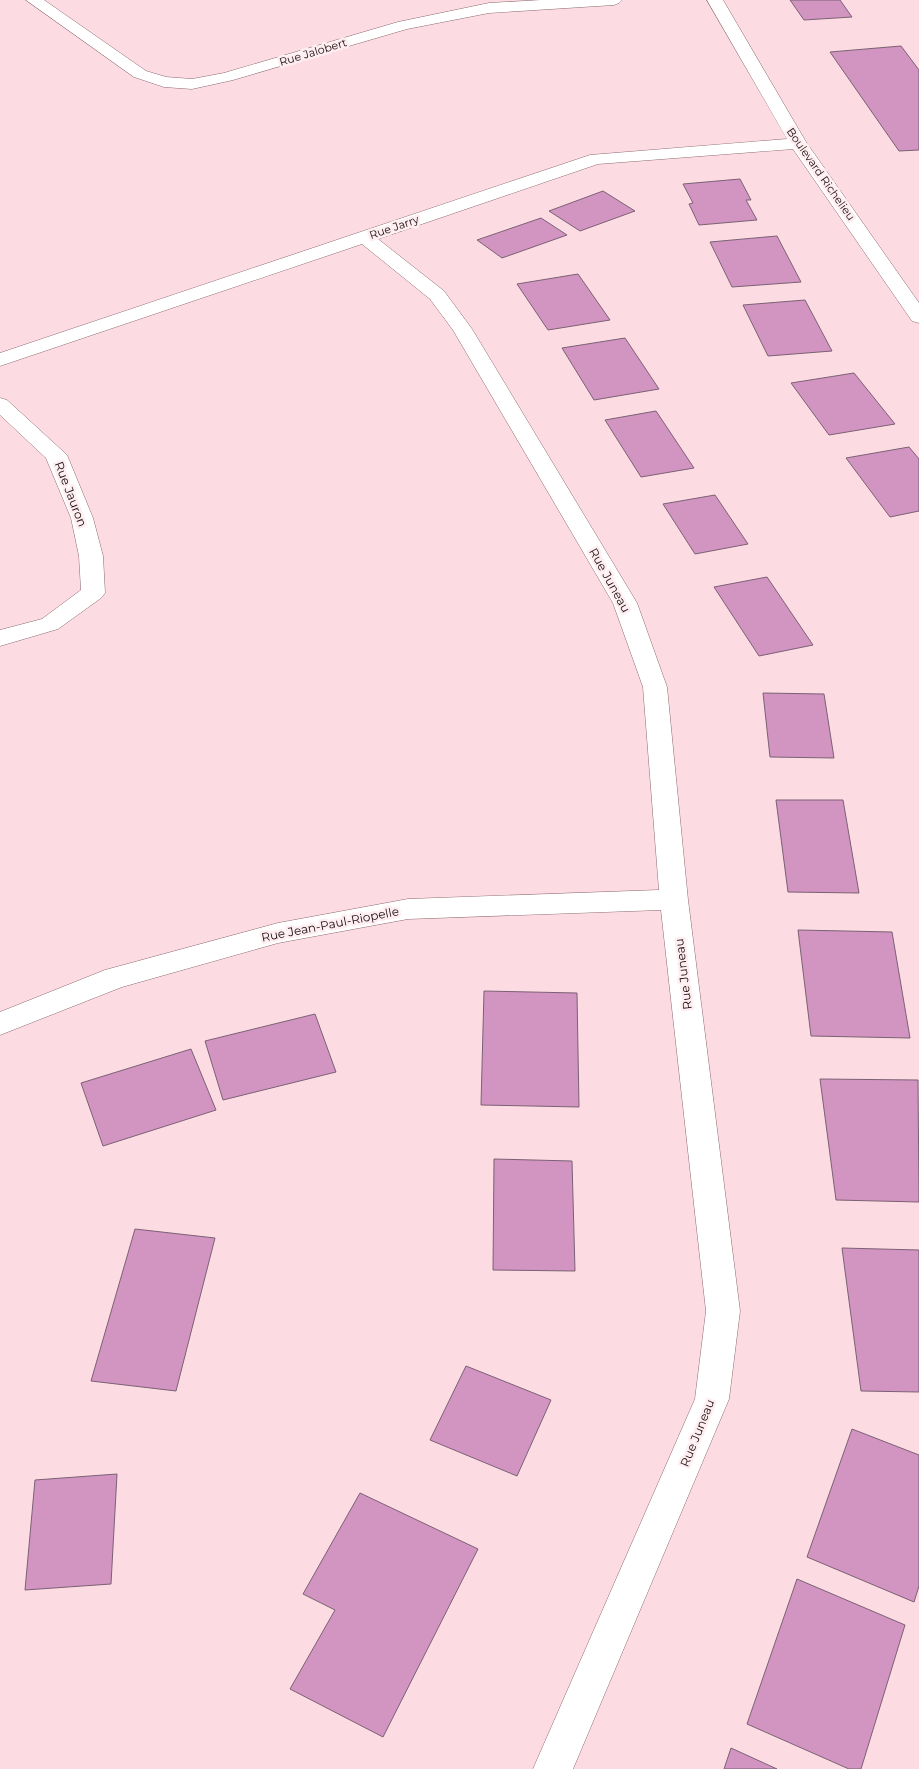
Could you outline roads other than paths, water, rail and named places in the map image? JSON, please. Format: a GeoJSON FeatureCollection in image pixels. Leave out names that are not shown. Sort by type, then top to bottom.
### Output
{"type":"FeatureCollection","features":[{"type":"Feature","properties":{"kind":"street","name":"Rue Jalobert"},"geometry":{"type":"LineString","coordinates":[[34,0],[140,74],[164,82],[192,84],[227,77],[404,24],[489,8],[614,0]]}},
{"type":"Feature","properties":{"kind":"street","name":"Boulevard Richelieu"},"geometry":{"type":"LineString","coordinates":[[715,0],[798,143],[919,317]]}},
{"type":"Feature","properties":{"kind":"street","name":"Rue Jarry"},"geometry":{"type":"LineString","coordinates":[[0,360],[596,158],[798,143]]}},
{"type":"Feature","properties":{"kind":"street","name":"Rue Juneau"},"geometry":{"type":"LineString","coordinates":[[365,237],[437,295],[462,329],[625,603],[655,687],[674,900],[722,1311],[712,1399],[553,1769]]}},
{"type":"Feature","properties":{"kind":"street","name":"Rue Jauron"},"geometry":{"type":"LineString","coordinates":[[0,404],[56,455],[82,518],[91,556],[93,592],[50,624],[0,638]]}},
{"type":"Feature","properties":{"kind":"street","name":"Rue Jean-Paul-Riopelle"},"geometry":{"type":"LineString","coordinates":[[0,1024],[115,978],[278,933],[408,909],[674,900]]}}]}
